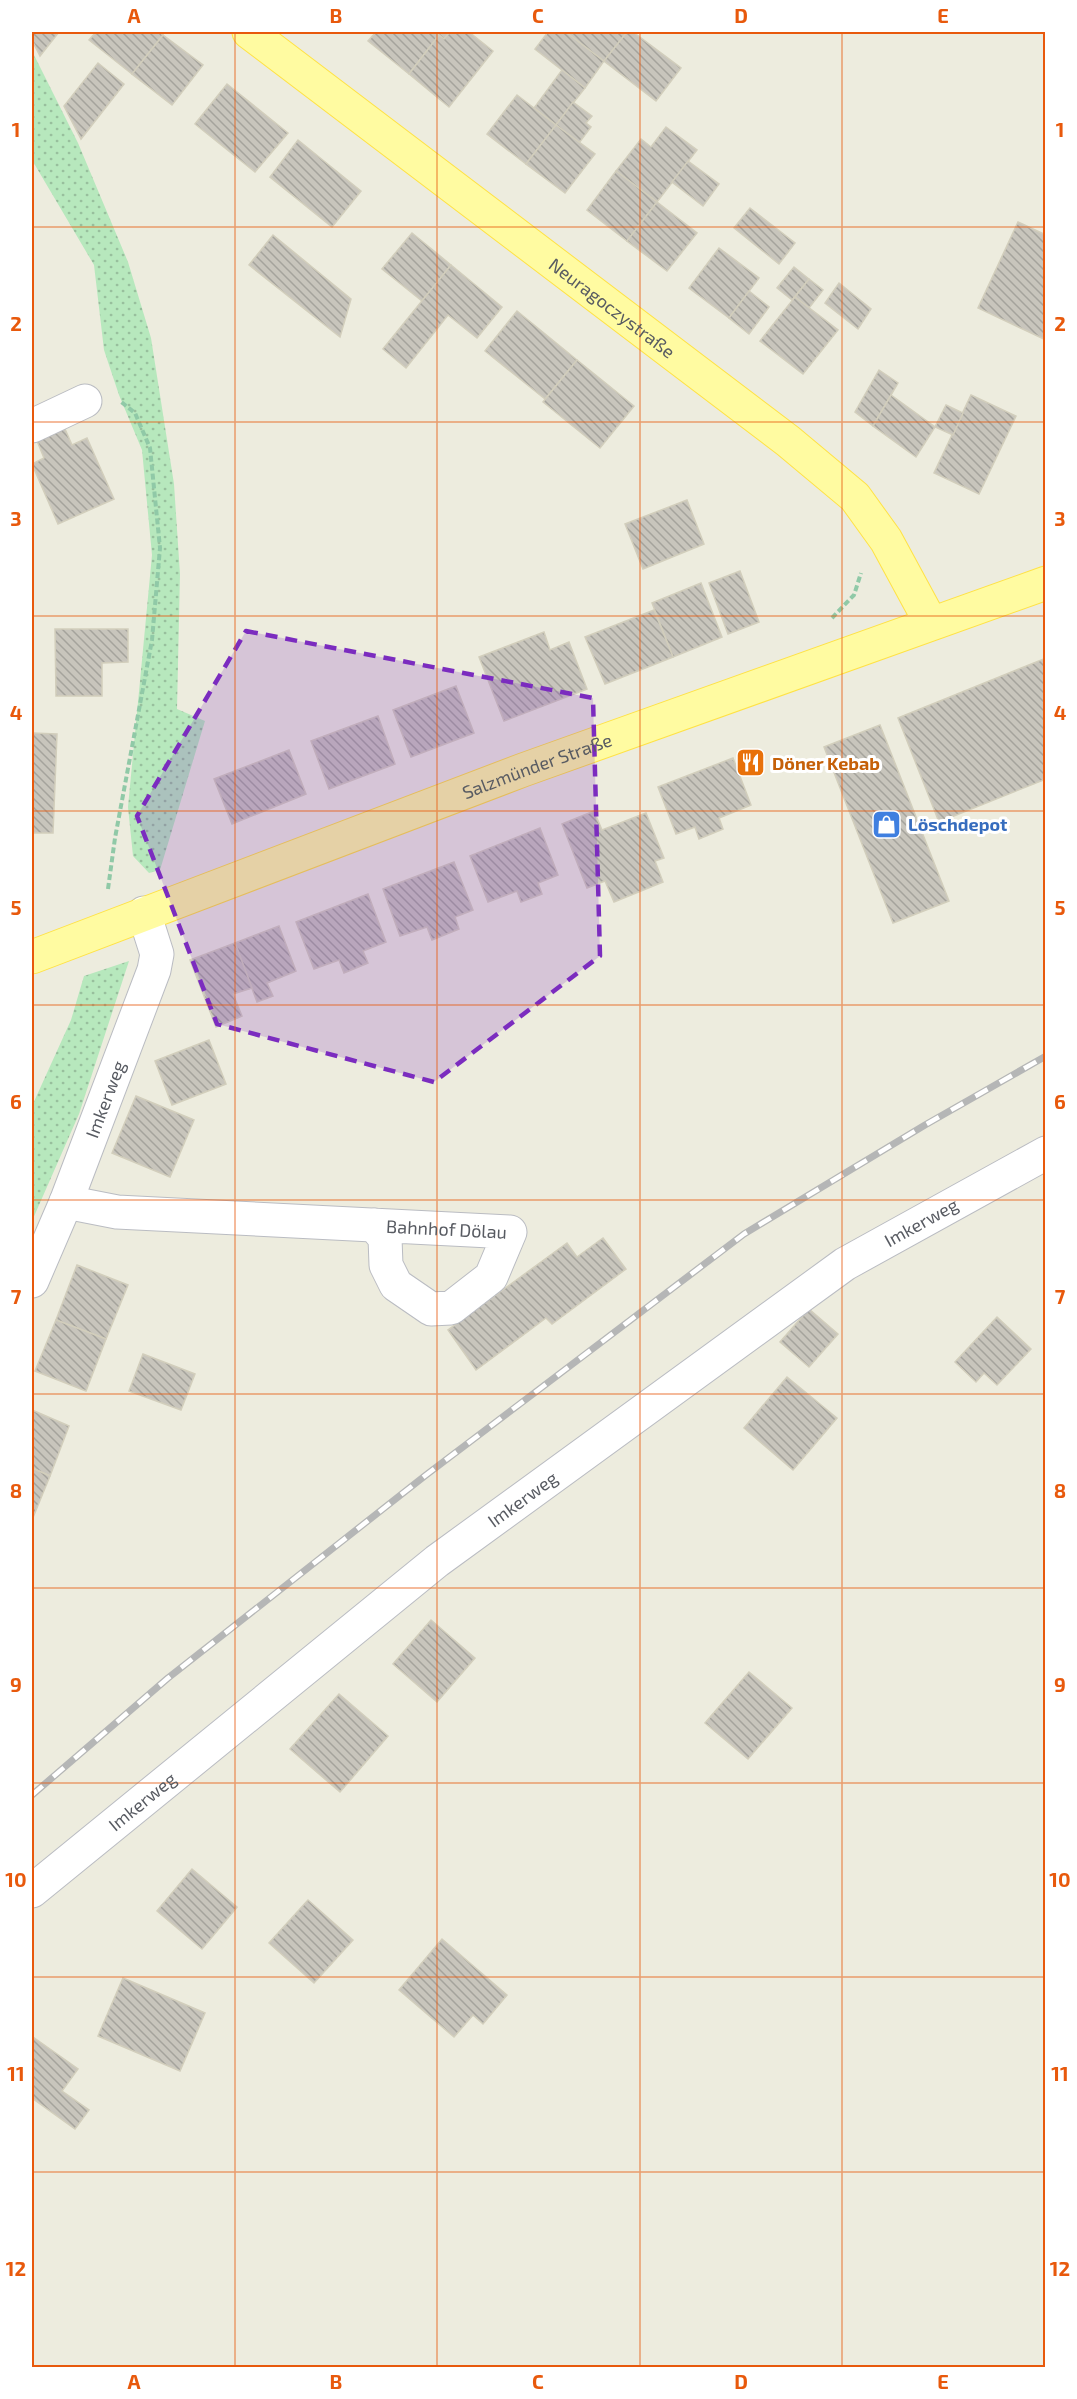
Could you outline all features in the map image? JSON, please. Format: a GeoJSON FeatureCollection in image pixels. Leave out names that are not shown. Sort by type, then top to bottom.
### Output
{"type":"FeatureCollection","features":[{"type":"Feature","properties":{"kind":"main road","name":"Neuragoczystraße"},"geometry":{"type":"LineString","coordinates":[[249,32],[788,441],[855,497],[886,540],[931,623]]}},
{"type":"Feature","properties":{"kind":"main road","name":"Salzmünder Straße"},"geometry":{"type":"LineString","coordinates":[[32,957],[523,770],[1046,583]]}},
{"type":"Feature","properties":{"kind":"street"},"geometry":{"type":"LineString","coordinates":[[32,426],[85,401]]}},
{"type":"Feature","properties":{"kind":"street","name":"Imkerweg"},"geometry":{"type":"LineString","coordinates":[[32,1281],[66,1202],[154,970],[157,954],[144,913]]}},
{"type":"Feature","properties":{"kind":"street","name":"Imkerweg"},"geometry":{"type":"LineString","coordinates":[[32,1891],[465,1540],[845,1264],[1046,1153]]}},
{"type":"Feature","properties":{"kind":"street","name":"Bahnhof Dölau"},"geometry":{"type":"LineString","coordinates":[[66,1202],[117,1212],[374,1225]]}},
{"type":"Feature","properties":{"kind":"path"},"geometry":{"type":"LineString","coordinates":[[85,401],[116,398],[135,413],[150,448],[160,548],[152,640],[115,838],[108,896]]}},
{"type":"Feature","properties":{"kind":"highlighted area"},"geometry":{"type":"Polygon","coordinates":[[[246,631],[593,698],[600,956],[434,1082],[217,1024],[137,816],[246,631]]]}},
{"type":"Feature","properties":{"kind":"green space"},"geometry":{"type":"Polygon","coordinates":[[[32,51],[78,143],[128,262],[151,338],[174,484],[180,574],[177,709],[205,721],[160,870],[149,873],[133,856],[128,807],[152,555],[142,450],[119,395],[104,350],[94,265],[32,160],[32,51]]]}},
{"type":"Feature","properties":{"kind":"green space"},"geometry":{"type":"Polygon","coordinates":[[[129,961],[79,1114],[32,1221],[32,1106],[71,1020],[84,976],[129,961]]]}},
{"type":"Feature","properties":{"kind":"building"},"geometry":{"type":"Polygon","coordinates":[[[33,32],[59,32],[40,56],[32,40],[33,32]]]}},
{"type":"Feature","properties":{"kind":"building"},"geometry":{"type":"Polygon","coordinates":[[[96,32],[159,32],[163,35],[132,74],[89,40],[96,32]]]}},
{"type":"Feature","properties":{"kind":"building"},"geometry":{"type":"Polygon","coordinates":[[[376,32],[435,32],[439,35],[409,74],[368,41],[376,32]]]}},
{"type":"Feature","properties":{"kind":"building"},"geometry":{"type":"Polygon","coordinates":[[[435,32],[450,32],[444,39],[435,32]]]}},
{"type":"Feature","properties":{"kind":"building"},"geometry":{"type":"Polygon","coordinates":[[[450,32],[469,32],[493,51],[449,107],[409,74],[439,35],[444,39],[450,32]]]}},
{"type":"Feature","properties":{"kind":"building"},"geometry":{"type":"Polygon","coordinates":[[[548,32],[566,32],[604,61],[585,88],[535,49],[548,32]]]}},
{"type":"Feature","properties":{"kind":"building"},"geometry":{"type":"Polygon","coordinates":[[[566,32],[627,32],[604,61],[566,32]]]}},
{"type":"Feature","properties":{"kind":"building"},"geometry":{"type":"Polygon","coordinates":[[[627,32],[633,32],[681,68],[656,101],[604,61],[627,32]]]}},
{"type":"Feature","properties":{"kind":"building"},"geometry":{"type":"Polygon","coordinates":[[[163,35],[203,65],[172,105],[132,74],[163,35]]]}},
{"type":"Feature","properties":{"kind":"building"},"geometry":{"type":"Polygon","coordinates":[[[98,63],[124,84],[81,139],[64,106],[98,63]]]}},
{"type":"Feature","properties":{"kind":"building"},"geometry":{"type":"Polygon","coordinates":[[[562,70],[585,88],[556,125],[534,108],[562,70]]]}},
{"type":"Feature","properties":{"kind":"building"},"geometry":{"type":"Polygon","coordinates":[[[227,84],[288,133],[255,172],[195,124],[227,84]]]}},
{"type":"Feature","properties":{"kind":"building"},"geometry":{"type":"Polygon","coordinates":[[[517,95],[556,125],[526,164],[487,134],[517,95]]]}},
{"type":"Feature","properties":{"kind":"building"},"geometry":{"type":"Polygon","coordinates":[[[573,102],[592,116],[586,123],[591,127],[579,143],[556,125],[573,102]]]}},
{"type":"Feature","properties":{"kind":"building"},"geometry":{"type":"Polygon","coordinates":[[[556,125],[595,154],[565,193],[526,164],[556,125]]]}},
{"type":"Feature","properties":{"kind":"building"},"geometry":{"type":"Polygon","coordinates":[[[666,127],[697,150],[657,202],[616,171],[641,139],[651,147],[666,127]]]}},
{"type":"Feature","properties":{"kind":"building"},"geometry":{"type":"Polygon","coordinates":[[[298,140],[361,191],[332,227],[270,177],[298,140]]]}},
{"type":"Feature","properties":{"kind":"building"},"geometry":{"type":"Polygon","coordinates":[[[688,161],[719,184],[703,206],[672,182],[688,161]]]}},
{"type":"Feature","properties":{"kind":"building"},"geometry":{"type":"Polygon","coordinates":[[[616,171],[657,202],[627,241],[587,210],[616,171]]]}},
{"type":"Feature","properties":{"kind":"building"},"geometry":{"type":"Polygon","coordinates":[[[657,202],[697,233],[667,271],[627,241],[657,202]]]}},
{"type":"Feature","properties":{"kind":"building"},"geometry":{"type":"Polygon","coordinates":[[[750,208],[795,243],[779,264],[734,228],[750,208]]]}},
{"type":"Feature","properties":{"kind":"building"},"geometry":{"type":"Polygon","coordinates":[[[1018,222],[1046,235],[1046,340],[978,308],[1018,222]]]}},
{"type":"Feature","properties":{"kind":"building"},"geometry":{"type":"Polygon","coordinates":[[[412,233],[451,265],[422,301],[382,269],[412,233]]]}},
{"type":"Feature","properties":{"kind":"building"},"geometry":{"type":"Polygon","coordinates":[[[273,235],[351,299],[340,337],[249,265],[273,235]]]}},
{"type":"Feature","properties":{"kind":"building"},"geometry":{"type":"Polygon","coordinates":[[[719,248],[759,278],[729,318],[689,288],[719,248]]]}},
{"type":"Feature","properties":{"kind":"building"},"geometry":{"type":"Polygon","coordinates":[[[451,265],[502,307],[477,338],[448,315],[406,368],[383,349],[451,265]]]}},
{"type":"Feature","properties":{"kind":"building"},"geometry":{"type":"Polygon","coordinates":[[[794,267],[809,279],[792,300],[777,288],[794,267]]]}},
{"type":"Feature","properties":{"kind":"building"},"geometry":{"type":"Polygon","coordinates":[[[809,279],[823,290],[809,308],[795,297],[809,279]]]}},
{"type":"Feature","properties":{"kind":"building"},"geometry":{"type":"Polygon","coordinates":[[[839,283],[871,309],[858,329],[825,303],[839,283]]]}},
{"type":"Feature","properties":{"kind":"building"},"geometry":{"type":"Polygon","coordinates":[[[749,291],[769,307],[749,334],[729,318],[749,291]]]}},
{"type":"Feature","properties":{"kind":"building"},"geometry":{"type":"Polygon","coordinates":[[[795,297],[838,330],[803,374],[760,341],[795,297]]]}},
{"type":"Feature","properties":{"kind":"building"},"geometry":{"type":"Polygon","coordinates":[[[517,311],[577,360],[545,399],[485,351],[517,311]]]}},
{"type":"Feature","properties":{"kind":"building"},"geometry":{"type":"Polygon","coordinates":[[[577,360],[634,406],[600,448],[543,402],[577,360]]]}},
{"type":"Feature","properties":{"kind":"building"},"geometry":{"type":"Polygon","coordinates":[[[879,370],[898,383],[873,426],[855,412],[879,370]]]}},
{"type":"Feature","properties":{"kind":"building"},"geometry":{"type":"Polygon","coordinates":[[[891,395],[935,427],[916,457],[873,426],[891,395]]]}},
{"type":"Feature","properties":{"kind":"building"},"geometry":{"type":"Polygon","coordinates":[[[971,395],[1016,416],[979,494],[934,473],[971,395]]]}},
{"type":"Feature","properties":{"kind":"building"},"geometry":{"type":"Polygon","coordinates":[[[946,405],[963,413],[953,435],[935,427],[946,405]]]}},
{"type":"Feature","properties":{"kind":"building"},"geometry":{"type":"Polygon","coordinates":[[[65,429],[72,445],[87,438],[114,499],[58,524],[32,464],[44,458],[37,441],[65,429]]]}},
{"type":"Feature","properties":{"kind":"building"},"geometry":{"type":"Polygon","coordinates":[[[687,500],[704,544],[643,569],[625,524],[687,500]]]}},
{"type":"Feature","properties":{"kind":"building"},"geometry":{"type":"Polygon","coordinates":[[[740,571],[759,622],[728,634],[709,583],[740,571]]]}},
{"type":"Feature","properties":{"kind":"building"},"geometry":{"type":"Polygon","coordinates":[[[701,583],[722,637],[673,657],[652,603],[701,583]]]}},
{"type":"Feature","properties":{"kind":"building"},"geometry":{"type":"Polygon","coordinates":[[[654,610],[673,657],[605,684],[585,637],[654,610]]]}},
{"type":"Feature","properties":{"kind":"building"},"geometry":{"type":"Polygon","coordinates":[[[55,629],[128,629],[128,662],[102,663],[102,696],[56,696],[55,629]]]}},
{"type":"Feature","properties":{"kind":"building"},"geometry":{"type":"Polygon","coordinates":[[[544,632],[550,650],[569,642],[587,689],[504,721],[479,657],[544,632]]]}},
{"type":"Feature","properties":{"kind":"building"},"geometry":{"type":"Polygon","coordinates":[[[1046,658],[1046,779],[939,822],[898,718],[1046,658]]]}},
{"type":"Feature","properties":{"kind":"building"},"geometry":{"type":"Polygon","coordinates":[[[456,686],[474,733],[411,757],[393,710],[456,686]]]}},
{"type":"Feature","properties":{"kind":"building"},"geometry":{"type":"Polygon","coordinates":[[[378,716],[395,764],[329,789],[311,741],[378,716]]]}},
{"type":"Feature","properties":{"kind":"building","name":"Löschdepot"},"geometry":{"type":"Polygon","coordinates":[[[880,725],[949,901],[893,923],[824,747],[880,725]]]}},
{"type":"Feature","properties":{"kind":"building"},"geometry":{"type":"Polygon","coordinates":[[[32,733],[57,734],[53,833],[32,833],[32,733]]]}},
{"type":"Feature","properties":{"kind":"building"},"geometry":{"type":"Polygon","coordinates":[[[289,750],[306,794],[232,824],[214,779],[289,750]]]}},
{"type":"Feature","properties":{"kind":"building"},"geometry":{"type":"Polygon","coordinates":[[[733,758],[751,805],[719,818],[723,829],[699,839],[695,827],[676,834],[658,787],[733,758]]]}},
{"type":"Feature","properties":{"kind":"building"},"geometry":{"type":"Polygon","coordinates":[[[594,811],[602,830],[646,813],[664,858],[655,861],[663,882],[614,902],[605,881],[587,888],[562,824],[594,811]]]}},
{"type":"Feature","properties":{"kind":"building"},"geometry":{"type":"Polygon","coordinates":[[[540,828],[558,875],[538,883],[542,894],[521,902],[517,891],[488,902],[470,856],[540,828]]]}},
{"type":"Feature","properties":{"kind":"building"},"geometry":{"type":"Polygon","coordinates":[[[454,862],[473,910],[455,917],[459,929],[432,940],[427,927],[400,936],[383,889],[454,862]]]}},
{"type":"Feature","properties":{"kind":"building"},"geometry":{"type":"Polygon","coordinates":[[[368,894],[386,942],[363,951],[368,963],[344,973],[339,960],[314,969],[296,922],[368,894]]]}},
{"type":"Feature","properties":{"kind":"building"},"geometry":{"type":"Polygon","coordinates":[[[279,926],[296,971],[267,983],[273,996],[257,1002],[235,943],[279,926]]]}},
{"type":"Feature","properties":{"kind":"building"},"geometry":{"type":"Polygon","coordinates":[[[235,943],[252,988],[233,994],[242,1016],[216,1027],[190,960],[235,943]]]}},
{"type":"Feature","properties":{"kind":"building"},"geometry":{"type":"Polygon","coordinates":[[[209,1040],[226,1084],[172,1105],[155,1061],[209,1040]]]}},
{"type":"Feature","properties":{"kind":"building"},"geometry":{"type":"Polygon","coordinates":[[[136,1096],[194,1120],[170,1177],[112,1153],[136,1096]]]}},
{"type":"Feature","properties":{"kind":"building"},"geometry":{"type":"Polygon","coordinates":[[[603,1238],[626,1269],[552,1324],[546,1318],[476,1370],[448,1330],[567,1243],[577,1257],[603,1238]]]}},
{"type":"Feature","properties":{"kind":"building"},"geometry":{"type":"Polygon","coordinates":[[[77,1265],[128,1285],[106,1339],[56,1320],[77,1265]]]}},
{"type":"Feature","properties":{"kind":"building"},"geometry":{"type":"Polygon","coordinates":[[[809,1309],[838,1334],[809,1367],[780,1342],[809,1309]]]}},
{"type":"Feature","properties":{"kind":"building"},"geometry":{"type":"Polygon","coordinates":[[[997,1317],[1031,1349],[997,1385],[984,1373],[976,1382],[955,1362],[997,1317]]]}},
{"type":"Feature","properties":{"kind":"building"},"geometry":{"type":"Polygon","coordinates":[[[56,1320],[106,1339],[86,1391],[35,1371],[56,1320]]]}},
{"type":"Feature","properties":{"kind":"building"},"geometry":{"type":"Polygon","coordinates":[[[143,1354],[195,1374],[181,1410],[129,1391],[143,1354]]]}},
{"type":"Feature","properties":{"kind":"building"},"geometry":{"type":"Polygon","coordinates":[[[787,1377],[837,1418],[793,1470],[744,1428],[787,1377]]]}},
{"type":"Feature","properties":{"kind":"building"},"geometry":{"type":"Polygon","coordinates":[[[32,1410],[69,1426],[50,1476],[32,1468],[32,1410]]]}},
{"type":"Feature","properties":{"kind":"building"},"geometry":{"type":"Polygon","coordinates":[[[32,1468],[50,1476],[32,1520],[32,1468]]]}},
{"type":"Feature","properties":{"kind":"building"},"geometry":{"type":"Polygon","coordinates":[[[431,1620],[475,1658],[437,1702],[393,1664],[431,1620]]]}},
{"type":"Feature","properties":{"kind":"building"},"geometry":{"type":"Polygon","coordinates":[[[749,1672],[792,1708],[748,1759],[705,1723],[749,1672]]]}},
{"type":"Feature","properties":{"kind":"building"},"geometry":{"type":"Polygon","coordinates":[[[339,1694],[388,1736],[340,1792],[290,1749],[339,1694]]]}},
{"type":"Feature","properties":{"kind":"building"},"geometry":{"type":"Polygon","coordinates":[[[192,1869],[237,1907],[202,1949],[157,1911],[192,1869]]]}},
{"type":"Feature","properties":{"kind":"building"},"geometry":{"type":"Polygon","coordinates":[[[308,1900],[353,1940],[314,1983],[269,1943],[308,1900]]]}},
{"type":"Feature","properties":{"kind":"building"},"geometry":{"type":"Polygon","coordinates":[[[442,1939],[507,1995],[483,2024],[473,2015],[454,2037],[399,1990],[442,1939]]]}},
{"type":"Feature","properties":{"kind":"building"},"geometry":{"type":"Polygon","coordinates":[[[123,1978],[205,2013],[180,2071],[98,2036],[123,1978]]]}},
{"type":"Feature","properties":{"kind":"building"},"geometry":{"type":"Polygon","coordinates":[[[33,2037],[78,2069],[62,2091],[89,2110],[75,2129],[32,2098],[33,2037]]]}},
{"type":"Feature","properties":{"kind":"railway"},"geometry":{"type":"LineString","coordinates":[[32,1795],[168,1678],[426,1475],[744,1234],[925,1125],[1046,1056]]}},
{"type":"Feature","properties":{"kind":"place","name":"Döner Kebab"},"geometry":{"type":"Point","coordinates":[751,763]}},
{"type":"Feature","properties":{"kind":"place","name":"Löschdepot"},"geometry":{"type":"Point","coordinates":[887,824]}}]}
